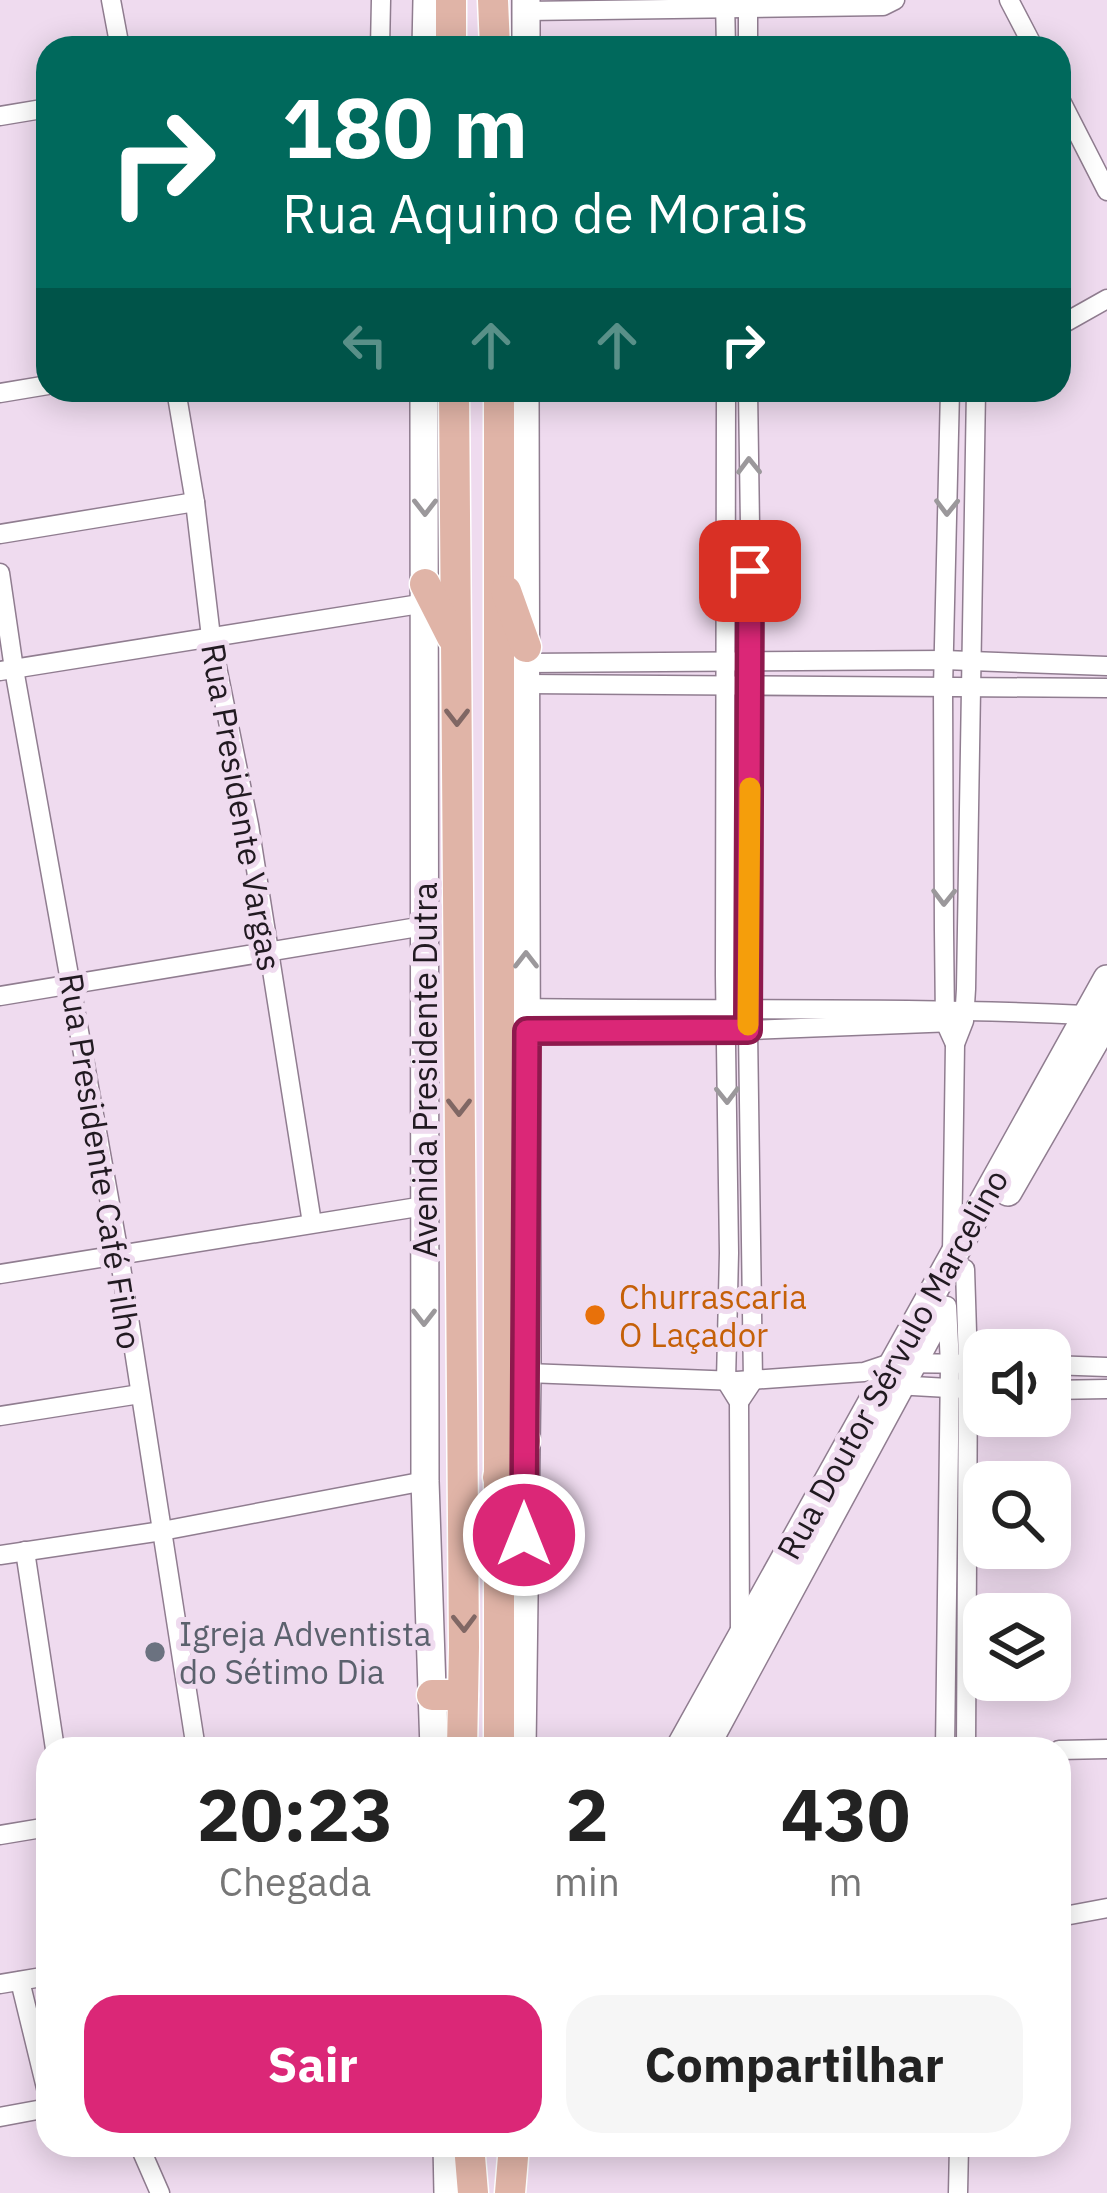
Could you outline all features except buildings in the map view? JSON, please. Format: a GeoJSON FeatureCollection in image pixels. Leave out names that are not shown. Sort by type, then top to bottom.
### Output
{"type":"FeatureCollection","features":[{"type":"Feature","properties":{"kind":"main road"},"geometry":{"type":"LineString","coordinates":[[451,0],[451,36]]}},
{"type":"Feature","properties":{"kind":"main road"},"geometry":{"type":"LineString","coordinates":[[493,0],[494,36]]}},
{"type":"Feature","properties":{"kind":"main road","name":"Avenida Presidente Dutra"},"geometry":{"type":"LineString","coordinates":[[454,402],[457,647],[447,1695],[459,1737]]}},
{"type":"Feature","properties":{"kind":"main road"},"geometry":{"type":"LineString","coordinates":[[499,402],[499,1737]]}},
{"type":"Feature","properties":{"kind":"main road"},"geometry":{"type":"LineString","coordinates":[[498,569],[526,665]]}},
{"type":"Feature","properties":{"kind":"main road"},"geometry":{"type":"LineString","coordinates":[[426,593],[457,647]]}},
{"type":"Feature","properties":{"kind":"main road"},"geometry":{"type":"LineString","coordinates":[[498,1477],[525,1441]]}},
{"type":"Feature","properties":{"kind":"main road"},"geometry":{"type":"LineString","coordinates":[[470,2157],[473,2193]]}},
{"type":"Feature","properties":{"kind":"main road"},"geometry":{"type":"LineString","coordinates":[[510,2193],[513,2157]]}},
{"type":"Feature","properties":{"kind":"street"},"geometry":{"type":"LineString","coordinates":[[111,0],[118,36]]}},
{"type":"Feature","properties":{"kind":"street"},"geometry":{"type":"LineString","coordinates":[[380,36],[381,0]]}},
{"type":"Feature","properties":{"kind":"street"},"geometry":{"type":"LineString","coordinates":[[427,0],[427,36]]}},
{"type":"Feature","properties":{"kind":"street"},"geometry":{"type":"LineString","coordinates":[[526,36],[526,5],[883,7],[896,0]]}},
{"type":"Feature","properties":{"kind":"street"},"geometry":{"type":"LineString","coordinates":[[1009,0],[1028,36]]}},
{"type":"Feature","properties":{"kind":"street"},"geometry":{"type":"LineString","coordinates":[[725,4],[726,36]]}},
{"type":"Feature","properties":{"kind":"street"},"geometry":{"type":"LineString","coordinates":[[748,4],[748,36]]}},
{"type":"Feature","properties":{"kind":"street"},"geometry":{"type":"LineString","coordinates":[[0,116],[36,110]]}},
{"type":"Feature","properties":{"kind":"street"},"geometry":{"type":"LineString","coordinates":[[1071,120],[1107,191]]}},
{"type":"Feature","properties":{"kind":"street"},"geometry":{"type":"LineString","coordinates":[[1071,317],[1107,299]]}},
{"type":"Feature","properties":{"kind":"street"},"geometry":{"type":"LineString","coordinates":[[0,393],[36,387]]}},
{"type":"Feature","properties":{"kind":"street","name":"Rua Presidente Vargas"},"geometry":{"type":"LineString","coordinates":[[178,402],[211,638],[249,825],[312,1222]]}},
{"type":"Feature","properties":{"kind":"street","name":"Avenida Presidente Dutra"},"geometry":{"type":"LineString","coordinates":[[424,402],[424,1481],[447,1695],[437,1737]]}},
{"type":"Feature","properties":{"kind":"street"},"geometry":{"type":"LineString","coordinates":[[522,1737],[525,402]]}},
{"type":"Feature","properties":{"kind":"street"},"geometry":{"type":"LineString","coordinates":[[726,402],[726,1381],[739,1402],[740,1640]]}},
{"type":"Feature","properties":{"kind":"street"},"geometry":{"type":"LineString","coordinates":[[739,1402],[752,1381],[748,402]]}},
{"type":"Feature","properties":{"kind":"street"},"geometry":{"type":"LineString","coordinates":[[950,402],[944,688],[958,1263],[965,1329]]}},
{"type":"Feature","properties":{"kind":"street"},"geometry":{"type":"LineString","coordinates":[[955,1015],[972,688],[976,402]]}},
{"type":"Feature","properties":{"kind":"street"},"geometry":{"type":"LineString","coordinates":[[0,534],[195,502]]}},
{"type":"Feature","properties":{"kind":"street","name":"Rua Presidente Café Filho"},"geometry":{"type":"LineString","coordinates":[[0,573],[7,670],[72,984],[194,1737]]}},
{"type":"Feature","properties":{"kind":"street"},"geometry":{"type":"LineString","coordinates":[[7,670],[211,638],[426,593]]}},
{"type":"Feature","properties":{"kind":"street"},"geometry":{"type":"LineString","coordinates":[[526,665],[944,660],[1107,666]]}},
{"type":"Feature","properties":{"kind":"street"},"geometry":{"type":"LineString","coordinates":[[862,661],[862,688]]}},
{"type":"Feature","properties":{"kind":"street"},"geometry":{"type":"LineString","coordinates":[[526,665],[726,686],[1107,688]]}},
{"type":"Feature","properties":{"kind":"street"},"geometry":{"type":"LineString","coordinates":[[0,996],[424,926]]}},
{"type":"Feature","properties":{"kind":"street","name":"Rua Doutor Sérvulo Marcelino"},"geometry":{"type":"LineString","coordinates":[[686,1737],[890,1374],[1096,1024],[1107,979]]}},
{"type":"Feature","properties":{"kind":"street"},"geometry":{"type":"LineString","coordinates":[[527,1019],[748,1021],[955,1015],[1096,1024]]}},
{"type":"Feature","properties":{"kind":"street"},"geometry":{"type":"LineString","coordinates":[[0,1274],[424,1205]]}},
{"type":"Feature","properties":{"kind":"street"},"geometry":{"type":"LineString","coordinates":[[729,1252],[753,1254]]}},
{"type":"Feature","properties":{"kind":"street","name":"Rua Doutor Sérvulo Marcelino"},"geometry":{"type":"LineString","coordinates":[[710,1737],[890,1374],[946,1302],[958,1263]]}},
{"type":"Feature","properties":{"kind":"street"},"geometry":{"type":"LineString","coordinates":[[946,1302],[963,1350]]}},
{"type":"Feature","properties":{"kind":"street"},"geometry":{"type":"LineString","coordinates":[[526,1373],[752,1381],[890,1374],[963,1365]]}},
{"type":"Feature","properties":{"kind":"street"},"geometry":{"type":"LineString","coordinates":[[1071,1366],[1107,1367]]}},
{"type":"Feature","properties":{"kind":"street"},"geometry":{"type":"LineString","coordinates":[[890,1374],[963,1389]]}},
{"type":"Feature","properties":{"kind":"street"},"geometry":{"type":"LineString","coordinates":[[1071,1390],[1107,1389]]}},
{"type":"Feature","properties":{"kind":"street"},"geometry":{"type":"LineString","coordinates":[[0,1416],[140,1394]]}},
{"type":"Feature","properties":{"kind":"street"},"geometry":{"type":"LineString","coordinates":[[946,1737],[964,1437]]}},
{"type":"Feature","properties":{"kind":"street"},"geometry":{"type":"LineString","coordinates":[[966,1737],[967,1437]]}},
{"type":"Feature","properties":{"kind":"street"},"geometry":{"type":"LineString","coordinates":[[0,1555],[162,1531],[424,1481]]}},
{"type":"Feature","properties":{"kind":"street"},"geometry":{"type":"LineString","coordinates":[[26,1551],[53,1737]]}},
{"type":"Feature","properties":{"kind":"street"},"geometry":{"type":"LineString","coordinates":[[1071,1750],[1107,1749]]}},
{"type":"Feature","properties":{"kind":"street"},"geometry":{"type":"LineString","coordinates":[[0,1834],[36,1829]]}},
{"type":"Feature","properties":{"kind":"street"},"geometry":{"type":"LineString","coordinates":[[1071,1915],[1107,1908]]}},
{"type":"Feature","properties":{"kind":"street"},"geometry":{"type":"LineString","coordinates":[[10,1983],[36,2060]]}},
{"type":"Feature","properties":{"kind":"street"},"geometry":{"type":"LineString","coordinates":[[0,2117],[36,2110]]}},
{"type":"Feature","properties":{"kind":"street"},"geometry":{"type":"LineString","coordinates":[[145,2157],[160,2193]]}},
{"type":"Feature","properties":{"kind":"street"},"geometry":{"type":"LineString","coordinates":[[447,2157],[448,2193]]}},
{"type":"Feature","properties":{"kind":"street"},"geometry":{"type":"LineString","coordinates":[[958,2193],[959,2157]]}},
{"type":"Feature","properties":{"kind":"slow traffic"},"geometry":{"type":"LineString","coordinates":[[748,1025],[750,788]]}},
{"type":"Feature","properties":{"kind":"place","name":"Churrascaria O Laçador"},"geometry":{"type":"Point","coordinates":[595,1315]}},
{"type":"Feature","properties":{"kind":"place","name":"Igreja Adventista do Sétimo Dia"},"geometry":{"type":"Point","coordinates":[155,1652]}},
{"type":"Feature","properties":{"kind":"route"},"geometry":{"type":"LineString","coordinates":[[524,1535],[527,1031],[748,1030],[750,571]]}}]}
